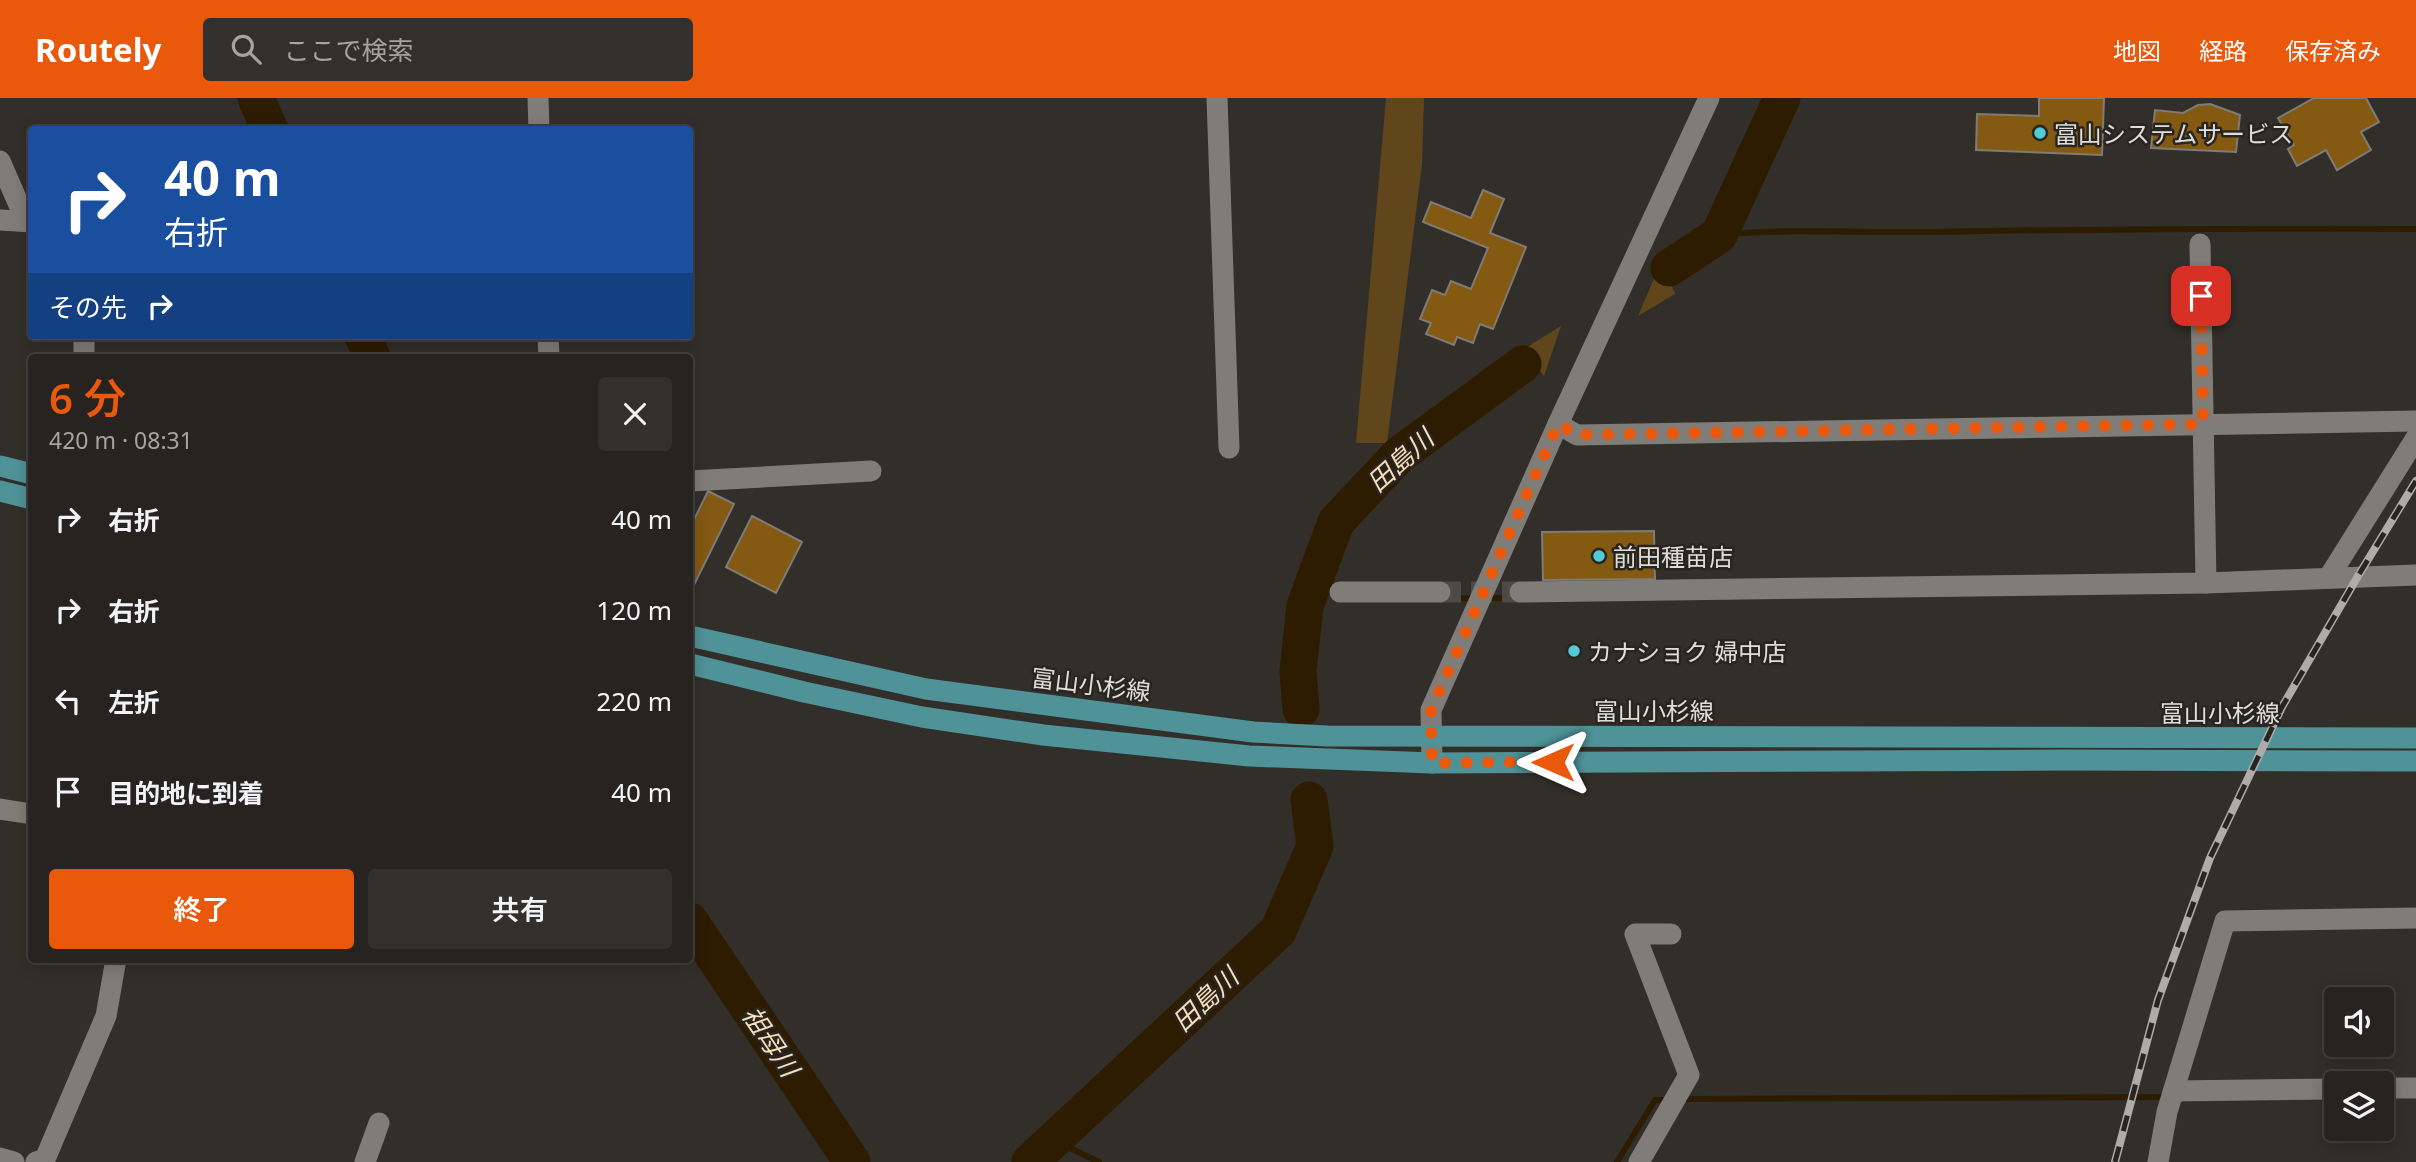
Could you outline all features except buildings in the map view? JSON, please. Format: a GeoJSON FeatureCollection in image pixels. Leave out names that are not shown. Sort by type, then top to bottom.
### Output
{"type":"FeatureCollection","features":[{"type":"Feature","properties":{"kind":"main road"},"geometry":{"type":"LineString","coordinates":[[0,466],[28,473]]}},
{"type":"Feature","properties":{"kind":"main road"},"geometry":{"type":"LineString","coordinates":[[0,491],[28,498]]}},
{"type":"Feature","properties":{"kind":"main road","name":"富山小杉線"},"geometry":{"type":"LineString","coordinates":[[693,637],[913,686],[1253,732],[1327,736],[2416,738]]}},
{"type":"Feature","properties":{"kind":"main road","name":"富山小杉線"},"geometry":{"type":"LineString","coordinates":[[693,665],[909,714],[1043,735],[1249,756],[1432,763],[2416,761]]}},
{"type":"Feature","properties":{"kind":"street"},"geometry":{"type":"LineString","coordinates":[[538,98],[539,126]]}},
{"type":"Feature","properties":{"kind":"street"},"geometry":{"type":"LineString","coordinates":[[1217,98],[1229,449]]}},
{"type":"Feature","properties":{"kind":"street"},"geometry":{"type":"LineString","coordinates":[[1432,763],[1431,710],[1558,424],[1709,98]]}},
{"type":"Feature","properties":{"kind":"street"},"geometry":{"type":"LineString","coordinates":[[0,161],[28,220]]}},
{"type":"Feature","properties":{"kind":"street"},"geometry":{"type":"LineString","coordinates":[[0,220],[28,222]]}},
{"type":"Feature","properties":{"kind":"street"},"geometry":{"type":"LineString","coordinates":[[2200,244],[2206,583]]}},
{"type":"Feature","properties":{"kind":"street"},"geometry":{"type":"LineString","coordinates":[[1558,424],[1577,435],[2416,421]]}},
{"type":"Feature","properties":{"kind":"street"},"geometry":{"type":"LineString","coordinates":[[2329,578],[2416,438]]}},
{"type":"Feature","properties":{"kind":"street"},"geometry":{"type":"LineString","coordinates":[[693,481],[871,471]]}},
{"type":"Feature","properties":{"kind":"street"},"geometry":{"type":"LineString","coordinates":[[1520,592],[2206,583],[2416,575]]}},
{"type":"Feature","properties":{"kind":"street"},"geometry":{"type":"LineString","coordinates":[[1340,592],[1440,592]]}},
{"type":"Feature","properties":{"kind":"street"},"geometry":{"type":"LineString","coordinates":[[0,809],[28,813]]}},
{"type":"Feature","properties":{"kind":"street"},"geometry":{"type":"LineString","coordinates":[[2158,1162],[2174,1091],[2225,921],[2416,918]]}},
{"type":"Feature","properties":{"kind":"street"},"geometry":{"type":"LineString","coordinates":[[1639,1162],[1689,1075],[1635,934],[1671,934]]}},
{"type":"Feature","properties":{"kind":"street"},"geometry":{"type":"LineString","coordinates":[[36,1162],[45,1159],[106,1016],[115,963]]}},
{"type":"Feature","properties":{"kind":"street"},"geometry":{"type":"LineString","coordinates":[[2394,1088],[2416,1088]]}},
{"type":"Feature","properties":{"kind":"street"},"geometry":{"type":"LineString","coordinates":[[2174,1091],[2324,1089]]}},
{"type":"Feature","properties":{"kind":"street"},"geometry":{"type":"LineString","coordinates":[[365,1162],[379,1123]]}},
{"type":"Feature","properties":{"kind":"street"},"geometry":{"type":"LineString","coordinates":[[0,1158],[14,1162]]}},
{"type":"Feature","properties":{"kind":"shaded area"},"geometry":{"type":"Polygon","coordinates":[[[1386,98],[1424,98],[1422,164],[1387,443],[1356,443],[1386,98]]]}},
{"type":"Feature","properties":{"kind":"shaded area"},"geometry":{"type":"Polygon","coordinates":[[[1662,260],[1675,294],[1638,316],[1662,260]]]}},
{"type":"Feature","properties":{"kind":"shaded area"},"geometry":{"type":"Polygon","coordinates":[[[1561,326],[1544,376],[1524,349],[1561,326]]]}},
{"type":"Feature","properties":{"kind":"waterway","name":"祖母川"},"geometry":{"type":"LineString","coordinates":[[256,98],[268,126]]}},
{"type":"Feature","properties":{"kind":"waterway","name":"田島川"},"geometry":{"type":"LineString","coordinates":[[1669,268],[1719,235],[1782,98]]}},
{"type":"Feature","properties":{"kind":"waterway"},"geometry":{"type":"LineString","coordinates":[[1719,235],[1799,231],[2416,229]]}},
{"type":"Feature","properties":{"kind":"waterway","name":"祖母川"},"geometry":{"type":"LineString","coordinates":[[365,340],[371,354]]}},
{"type":"Feature","properties":{"kind":"waterway","name":"田島川"},"geometry":{"type":"LineString","coordinates":[[1301,709],[1298,671],[1305,606],[1336,522],[1399,455],[1523,364]]}},
{"type":"Feature","properties":{"kind":"waterway"},"geometry":{"type":"LineString","coordinates":[[1442,599],[1476,598]]}},
{"type":"Feature","properties":{"kind":"waterway"},"geometry":{"type":"LineString","coordinates":[[1487,598],[1518,598]]}},
{"type":"Feature","properties":{"kind":"waterway","name":"田島川"},"geometry":{"type":"LineString","coordinates":[[1030,1162],[1278,931],[1315,846],[1309,800]]}},
{"type":"Feature","properties":{"kind":"waterway","name":"祖母川"},"geometry":{"type":"LineString","coordinates":[[693,925],[852,1162]]}},
{"type":"Feature","properties":{"kind":"waterway"},"geometry":{"type":"LineString","coordinates":[[1680,1099],[2166,1097]]}},
{"type":"Feature","properties":{"kind":"waterway"},"geometry":{"type":"LineString","coordinates":[[1617,1162],[1655,1100],[1669,1100]]}},
{"type":"Feature","properties":{"kind":"waterway"},"geometry":{"type":"LineString","coordinates":[[1055,1141],[1099,1162]]}},
{"type":"Feature","properties":{"kind":"tunnel"},"geometry":{"type":"LineString","coordinates":[[1440,592],[1520,592]]}},
{"type":"Feature","properties":{"kind":"railway"},"geometry":{"type":"LineString","coordinates":[[2115,1162],[2158,1000],[2210,858],[2282,707],[2416,481]]}},
{"type":"Feature","properties":{"kind":"place","name":"富山システムサービス"},"geometry":{"type":"Point","coordinates":[2040,133]}},
{"type":"Feature","properties":{"kind":"place","name":"前田種苗店"},"geometry":{"type":"Point","coordinates":[1599,556]}},
{"type":"Feature","properties":{"kind":"place","name":"カナショク 婦中店"},"geometry":{"type":"Point","coordinates":[1574,651]}},
{"type":"Feature","properties":{"kind":"route"},"geometry":{"type":"LineString","coordinates":[[1553,762],[1432,763],[1430,735],[1431,710],[1558,424],[1577,435],[2203,424],[2201,296]]}}]}
